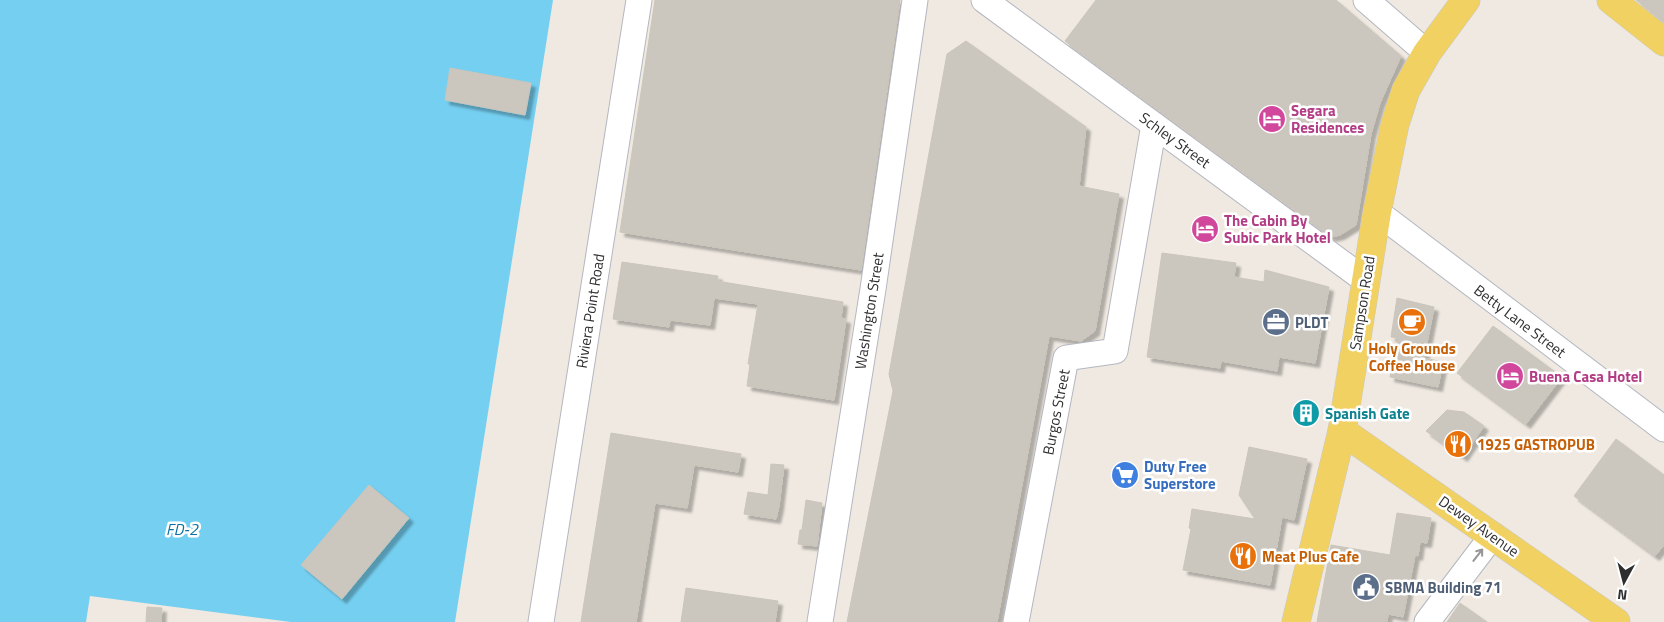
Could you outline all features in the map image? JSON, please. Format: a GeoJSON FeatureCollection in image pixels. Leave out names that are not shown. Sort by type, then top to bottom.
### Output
{"type":"FeatureCollection","features":[{"type":"Feature","properties":{"kind":"main road","name":"Sampson Road"},"geometry":{"type":"LineString","coordinates":[[1296,622],[1342,431],[1365,280],[1395,124],[1406,90],[1427,53],[1466,0]]}},
{"type":"Feature","properties":{"kind":"main road"},"geometry":{"type":"LineString","coordinates":[[1611,0],[1664,42]]}},
{"type":"Feature","properties":{"kind":"main road","name":"Dewey Avenue"},"geometry":{"type":"LineString","coordinates":[[1342,431],[1616,622]]}},
{"type":"Feature","properties":{"kind":"street","name":"Riviera Point Road"},"geometry":{"type":"LineString","coordinates":[[541,622],[638,0]]}},
{"type":"Feature","properties":{"kind":"street","name":"Washington Street"},"geometry":{"type":"LineString","coordinates":[[820,622],[873,289],[915,0]]}},
{"type":"Feature","properties":{"kind":"street","name":"Schley Street"},"geometry":{"type":"LineString","coordinates":[[984,0],[1365,280]]}},
{"type":"Feature","properties":{"kind":"street"},"geometry":{"type":"LineString","coordinates":[[1366,0],[1427,53]]}},
{"type":"Feature","properties":{"kind":"street","name":"Burgos Street"},"geometry":{"type":"LineString","coordinates":[[1016,622],[1066,358],[1115,351],[1154,125]]}},
{"type":"Feature","properties":{"kind":"street","name":"Betty Lane Street"},"geometry":{"type":"LineString","coordinates":[[1377,212],[1664,429]]}},
{"type":"Feature","properties":{"kind":"street"},"geometry":{"type":"LineString","coordinates":[[1427,622],[1493,535]]}},
{"type":"Feature","properties":{"kind":"water","name":"FD-2"},"geometry":{"type":"Polygon","coordinates":[[[0,0],[553,0],[455,622],[291,622],[90,596],[86,622],[0,622],[0,0]]]}},
{"type":"Feature","properties":{"kind":"building"},"geometry":{"type":"Polygon","coordinates":[[[655,0],[900,0],[861,270],[620,232],[655,0]]]}},
{"type":"Feature","properties":{"kind":"building","name":"Segara Residences"},"geometry":{"type":"Polygon","coordinates":[[[1096,0],[1336,0],[1401,56],[1380,103],[1371,134],[1356,225],[1340,235],[1331,237],[1065,41],[1096,0]]]}},
{"type":"Feature","properties":{"kind":"building"},"geometry":{"type":"Polygon","coordinates":[[[1636,0],[1664,0],[1664,22],[1636,0]]]}},
{"type":"Feature","properties":{"kind":"building"},"geometry":{"type":"Polygon","coordinates":[[[966,41],[1086,127],[1079,186],[1119,194],[1095,331],[1081,341],[1049,336],[997,622],[847,622],[893,391],[889,374],[947,54],[966,41]]]}},
{"type":"Feature","properties":{"kind":"building"},"geometry":{"type":"Polygon","coordinates":[[[450,68],[531,83],[525,115],[445,100],[450,68]]]}},
{"type":"Feature","properties":{"kind":"building"},"geometry":{"type":"Polygon","coordinates":[[[1162,253],[1236,263],[1234,277],[1264,282],[1265,270],[1329,287],[1315,363],[1279,357],[1277,371],[1221,361],[1220,368],[1147,357],[1162,253]]]}},
{"type":"Feature","properties":{"kind":"building"},"geometry":{"type":"Polygon","coordinates":[[[622,262],[718,276],[717,281],[843,302],[841,318],[846,319],[834,400],[747,386],[750,364],[748,364],[758,304],[714,298],[710,325],[670,320],[669,327],[613,319],[622,262]]]}},
{"type":"Feature","properties":{"kind":"building"},"geometry":{"type":"Polygon","coordinates":[[[1397,298],[1434,307],[1424,358],[1443,362],[1438,387],[1390,377],[1398,338],[1391,337],[1397,298]]]}},
{"type":"Feature","properties":{"kind":"building"},"geometry":{"type":"Polygon","coordinates":[[[1493,326],[1562,377],[1526,424],[1457,373],[1493,326]]]}},
{"type":"Feature","properties":{"kind":"building","name":"1925 GASTROPUB"},"geometry":{"type":"Polygon","coordinates":[[[1447,410],[1464,412],[1484,426],[1463,457],[1426,431],[1447,410]]]}},
{"type":"Feature","properties":{"kind":"building"},"geometry":{"type":"Polygon","coordinates":[[[611,433],[741,454],[738,472],[694,465],[687,508],[655,503],[636,622],[581,622],[611,433]]]}},
{"type":"Feature","properties":{"kind":"building"},"geometry":{"type":"Polygon","coordinates":[[[1616,439],[1664,475],[1664,545],[1655,556],[1574,496],[1616,439]]]}},
{"type":"Feature","properties":{"kind":"building"},"geometry":{"type":"Polygon","coordinates":[[[1249,447],[1307,459],[1294,520],[1282,517],[1270,585],[1183,570],[1191,529],[1189,528],[1192,509],[1255,519],[1239,495],[1249,447]]]}},
{"type":"Feature","properties":{"kind":"building"},"geometry":{"type":"Polygon","coordinates":[[[771,464],[784,465],[776,519],[744,514],[748,492],[768,495],[771,464]]]}},
{"type":"Feature","properties":{"kind":"building"},"geometry":{"type":"Polygon","coordinates":[[[369,485],[409,518],[342,599],[301,565],[369,485]]]}},
{"type":"Feature","properties":{"kind":"building"},"geometry":{"type":"Polygon","coordinates":[[[806,500],[822,503],[817,546],[798,544],[806,500]]]}},
{"type":"Feature","properties":{"kind":"building","name":"SBMA Building 71"},"geometry":{"type":"Polygon","coordinates":[[[1397,513],[1431,518],[1427,543],[1420,542],[1418,556],[1415,555],[1403,617],[1388,614],[1387,622],[1317,622],[1331,545],[1390,555],[1397,513]]]}},
{"type":"Feature","properties":{"kind":"building"},"geometry":{"type":"Polygon","coordinates":[[[686,588],[778,601],[775,622],[681,622],[686,588]]]}},
{"type":"Feature","properties":{"kind":"building"},"geometry":{"type":"Polygon","coordinates":[[[1460,603],[1487,622],[1447,622],[1460,603]]]}},
{"type":"Feature","properties":{"kind":"building"},"geometry":{"type":"Polygon","coordinates":[[[147,607],[162,608],[161,622],[146,622],[147,607]]]}},
{"type":"Feature","properties":{"kind":"place","name":"Segara Residences"},"geometry":{"type":"Point","coordinates":[1272,119]}},
{"type":"Feature","properties":{"kind":"place","name":"The Cabin By Subic Park Hotel"},"geometry":{"type":"Point","coordinates":[1205,229]}},
{"type":"Feature","properties":{"kind":"place","name":"PLDT"},"geometry":{"type":"Point","coordinates":[1276,322]}},
{"type":"Feature","properties":{"kind":"place","name":"Holy Grounds Coffee House"},"geometry":{"type":"Point","coordinates":[1412,322]}},
{"type":"Feature","properties":{"kind":"place","name":"Buena Casa Hotel"},"geometry":{"type":"Point","coordinates":[1510,376]}},
{"type":"Feature","properties":{"kind":"place","name":"Spanish Gate"},"geometry":{"type":"Point","coordinates":[1306,413]}},
{"type":"Feature","properties":{"kind":"place","name":"1925 GASTROPUB"},"geometry":{"type":"Point","coordinates":[1458,444]}},
{"type":"Feature","properties":{"kind":"place","name":"Duty Free Superstore"},"geometry":{"type":"Point","coordinates":[1125,475]}},
{"type":"Feature","properties":{"kind":"place","name":"Meat Plus Cafe"},"geometry":{"type":"Point","coordinates":[1243,556]}},
{"type":"Feature","properties":{"kind":"place","name":"SBMA Building 71"},"geometry":{"type":"Point","coordinates":[1366,587]}}]}
